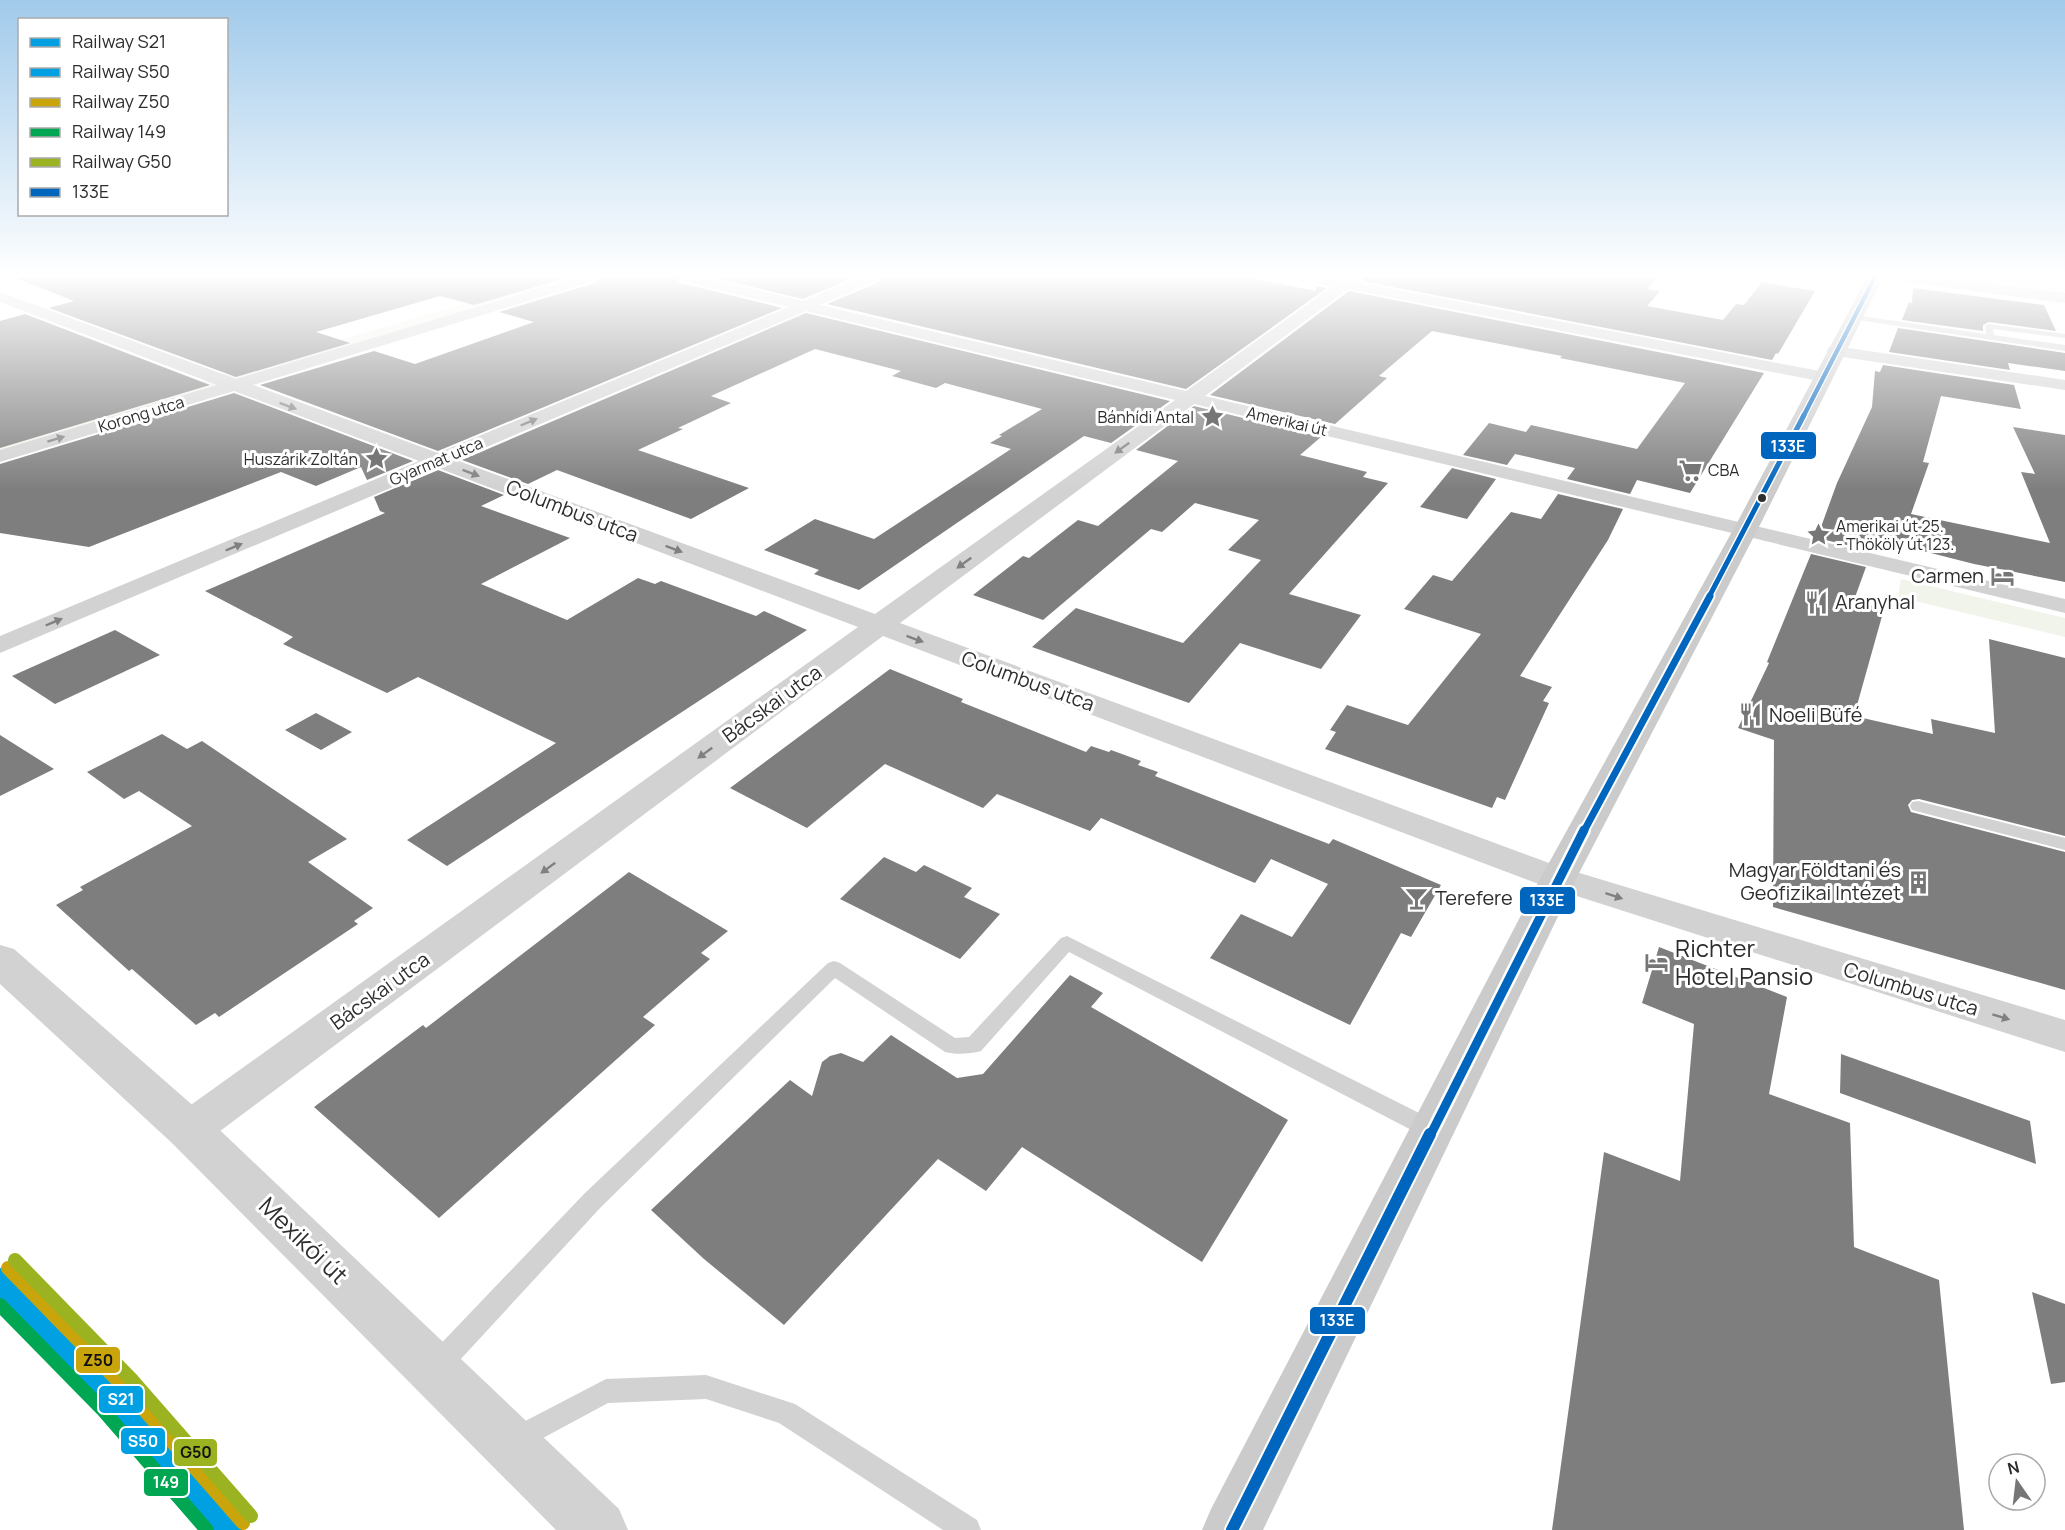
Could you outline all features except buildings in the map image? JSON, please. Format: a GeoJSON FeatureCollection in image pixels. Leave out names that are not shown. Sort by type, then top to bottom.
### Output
{"type":"FeatureCollection","features":[{"type":"Feature","properties":{"kind":"main road"},"geometry":{"type":"LineString","coordinates":[[1232,1530],[1558,879],[1745,530],[1824,377],[1835,351]]}},
{"type":"Feature","properties":{"kind":"street","name":"Columbus utca"},"geometry":{"type":"LineString","coordinates":[[136,348],[1558,879],[2065,1036]]}},
{"type":"Feature","properties":{"kind":"street","name":"Korong utca"},"geometry":{"type":"LineString","coordinates":[[132,398],[303,348]]}},
{"type":"Feature","properties":{"kind":"street","name":"Korong utca"},"geometry":{"type":"LineString","coordinates":[[0,456],[357,348]]}},
{"type":"Feature","properties":{"kind":"street","name":"Gyarmat utca"},"geometry":{"type":"LineString","coordinates":[[0,645],[703,348]]}},
{"type":"Feature","properties":{"kind":"street","name":"Amerikai út"},"geometry":{"type":"LineString","coordinates":[[982,348],[2065,606]]}},
{"type":"Feature","properties":{"kind":"street","name":"Bácskai utca"},"geometry":{"type":"LineString","coordinates":[[189,1130],[1258,348]]}},
{"type":"Feature","properties":{"kind":"street"},"geometry":{"type":"LineString","coordinates":[[1683,348],[1824,377]]}},
{"type":"Feature","properties":{"kind":"street"},"geometry":{"type":"LineString","coordinates":[[1835,351],[2065,385]]}},
{"type":"Feature","properties":{"kind":"street","name":"Mexikói út"},"geometry":{"type":"LineString","coordinates":[[0,960],[189,1130],[598,1530]]}},
{"type":"Feature","properties":{"kind":"lane"},"geometry":{"type":"LineString","coordinates":[[1918,806],[2065,844]]}},
{"type":"Feature","properties":{"kind":"lane"},"geometry":{"type":"LineString","coordinates":[[433,1369],[592,1200],[834,968],[952,1046],[974,1045],[1067,944],[1432,1130]]}},
{"type":"Feature","properties":{"kind":"lane"},"geometry":{"type":"LineString","coordinates":[[509,1443],[606,1391],[706,1387],[786,1413],[967,1530]]}},
{"type":"Feature","properties":{"kind":"shaded area"},"geometry":{"type":"Polygon","coordinates":[[[311,348],[347,348],[0,453],[0,440],[311,348]]]}},
{"type":"Feature","properties":{"kind":"shaded area"},"geometry":{"type":"Polygon","coordinates":[[[1901,579],[2065,618],[2065,637],[1898,597],[1901,579]]]}},
{"type":"Feature","properties":{"kind":"rail line","name":"G50"},"geometry":{"type":"LineString","coordinates":[[15,1260],[133,1381],[251,1516]]}},
{"type":"Feature","properties":{"kind":"rail line","name":"Z50"},"geometry":{"type":"LineString","coordinates":[[8,1268],[125,1388],[243,1523]]}},
{"type":"Feature","properties":{"kind":"rail line","name":"S21"},"geometry":{"type":"LineString","coordinates":[[0,1275],[117,1395],[235,1530]]}},
{"type":"Feature","properties":{"kind":"rail line","name":"S50"},"geometry":{"type":"LineString","coordinates":[[0,1290],[109,1402],[221,1530]]}},
{"type":"Feature","properties":{"kind":"rail line","name":"149"},"geometry":{"type":"LineString","coordinates":[[0,1305],[102,1409],[207,1530]]}},
{"type":"Feature","properties":{"kind":"transit line","name":"133E"},"geometry":{"type":"LineString","coordinates":[[1232,1530],[1558,879],[1751,519],[1838,348]]}},
{"type":"Feature","properties":{"kind":"place","name":"Bánhídi Antal"},"geometry":{"type":"Point","coordinates":[1212,417]}},
{"type":"Feature","properties":{"kind":"place","name":"Huszárik Zoltán"},"geometry":{"type":"Point","coordinates":[376,459]}},
{"type":"Feature","properties":{"kind":"place","name":"CBA"},"geometry":{"type":"Point","coordinates":[1690,470]}},
{"type":"Feature","properties":{"kind":"place","name":"Amerikai út 25. - Thököly út 123."},"geometry":{"type":"Point","coordinates":[1818,535]}},
{"type":"Feature","properties":{"kind":"place","name":"Carmen"},"geometry":{"type":"Point","coordinates":[2002,576]}},
{"type":"Feature","properties":{"kind":"place","name":"Aranyhal"},"geometry":{"type":"Point","coordinates":[1817,602]}},
{"type":"Feature","properties":{"kind":"place","name":"Noeli Büfé"},"geometry":{"type":"Point","coordinates":[1751,715]}},
{"type":"Feature","properties":{"kind":"place","name":"Magyar Földtani és Geofizikai Intézet"},"geometry":{"type":"Point","coordinates":[1919,882]}},
{"type":"Feature","properties":{"kind":"place","name":"Terefere"},"geometry":{"type":"Point","coordinates":[1417,898]}},
{"type":"Feature","properties":{"kind":"place","name":"Richter Hotel Pansio"},"geometry":{"type":"Point","coordinates":[1657,963]}}]}
